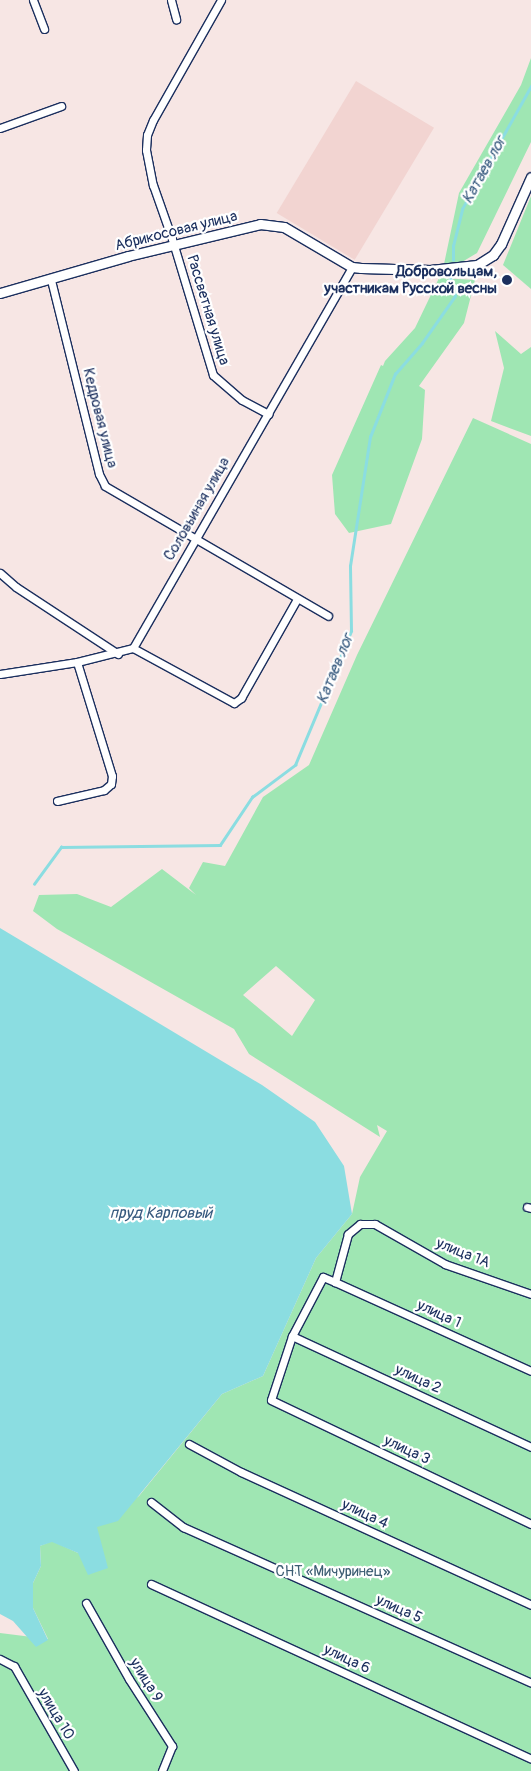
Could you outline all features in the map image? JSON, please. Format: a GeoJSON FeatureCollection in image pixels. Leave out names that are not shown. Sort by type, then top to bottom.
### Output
{"type":"FeatureCollection","features":[{"type":"Feature","properties":{"kind":"street"},"geometry":{"type":"LineString","coordinates":[[33,0],[44,29]]}},
{"type":"Feature","properties":{"kind":"street"},"geometry":{"type":"LineString","coordinates":[[171,0],[176,19]]}},
{"type":"Feature","properties":{"kind":"street","name":"Рассветная улица"},"geometry":{"type":"LineString","coordinates":[[221,0],[153,120],[147,135],[146,150],[149,169],[213,375],[242,400],[268,414]]}},
{"type":"Feature","properties":{"kind":"street"},"geometry":{"type":"LineString","coordinates":[[0,128],[61,106]]}},
{"type":"Feature","properties":{"kind":"street"},"geometry":{"type":"LineString","coordinates":[[352,267],[387,270],[447,270],[478,266],[486,261],[501,244],[531,177]]}},
{"type":"Feature","properties":{"kind":"street","name":"Абрикосовая улица"},"geometry":{"type":"LineString","coordinates":[[0,293],[174,245],[260,224],[273,224],[284,227],[352,267]]}},
{"type":"Feature","properties":{"kind":"street","name":"Соловьиная улица"},"geometry":{"type":"LineString","coordinates":[[133,648],[352,267]]}},
{"type":"Feature","properties":{"kind":"street","name":"Кедровая улица"},"geometry":{"type":"LineString","coordinates":[[51,280],[101,480],[111,491],[328,616]]}},
{"type":"Feature","properties":{"kind":"street"},"geometry":{"type":"LineString","coordinates":[[0,573],[16,588],[118,654]]}},
{"type":"Feature","properties":{"kind":"street"},"geometry":{"type":"LineString","coordinates":[[0,674],[118,654],[133,648],[234,702],[241,698],[297,599]]}},
{"type":"Feature","properties":{"kind":"street"},"geometry":{"type":"LineString","coordinates":[[57,801],[104,790],[111,781],[111,769],[77,662]]}},
{"type":"Feature","properties":{"kind":"street","name":"улица 1А"},"geometry":{"type":"LineString","coordinates":[[335,1282],[348,1234],[360,1224],[375,1224],[445,1264],[531,1294]]}},
{"type":"Feature","properties":{"kind":"street"},"geometry":{"type":"LineString","coordinates":[[292,1336],[323,1277],[335,1282]]}},
{"type":"Feature","properties":{"kind":"street","name":"улица 1"},"geometry":{"type":"LineString","coordinates":[[335,1282],[531,1372]]}},
{"type":"Feature","properties":{"kind":"street","name":"улица 3"},"geometry":{"type":"LineString","coordinates":[[292,1336],[271,1400],[531,1524]]}},
{"type":"Feature","properties":{"kind":"street","name":"улица 2"},"geometry":{"type":"LineString","coordinates":[[292,1336],[531,1447]]}},
{"type":"Feature","properties":{"kind":"street","name":"улица 4"},"geometry":{"type":"LineString","coordinates":[[190,1444],[241,1472],[531,1605]]}},
{"type":"Feature","properties":{"kind":"street","name":"улица 5"},"geometry":{"type":"LineString","coordinates":[[151,1502],[183,1527],[531,1683]]}},
{"type":"Feature","properties":{"kind":"street","name":"улица 6"},"geometry":{"type":"LineString","coordinates":[[150,1584],[531,1759]]}},
{"type":"Feature","properties":{"kind":"street","name":"улица 9"},"geometry":{"type":"LineString","coordinates":[[86,1603],[129,1679],[172,1746],[162,1771]]}},
{"type":"Feature","properties":{"kind":"street","name":"улица 10"},"geometry":{"type":"LineString","coordinates":[[0,1659],[14,1666],[15,1671],[74,1771]]}},
{"type":"Feature","properties":{"kind":"shaded area"},"geometry":{"type":"Polygon","coordinates":[[[356,81],[434,128],[355,260],[277,213],[356,81]]]}},
{"type":"Feature","properties":{"kind":"green space"},"geometry":{"type":"Polygon","coordinates":[[[531,58],[531,142],[477,253],[462,262],[444,264],[459,193],[521,85],[531,58]]]}},
{"type":"Feature","properties":{"kind":"green space"},"geometry":{"type":"Polygon","coordinates":[[[531,196],[531,289],[503,265],[531,196]]]}},
{"type":"Feature","properties":{"kind":"green space"},"geometry":{"type":"Polygon","coordinates":[[[439,278],[475,280],[464,323],[419,386],[425,390],[422,439],[391,524],[349,533],[335,514],[332,475],[381,365],[383,366],[385,361],[415,328],[439,278]]]}},
{"type":"Feature","properties":{"kind":"green space"},"geometry":{"type":"Polygon","coordinates":[[[495,331],[521,354],[531,347],[531,436],[491,421],[504,368],[495,331]]]}},
{"type":"Feature","properties":{"kind":"green space","name":"СНТ «Мичуринец»"},"geometry":{"type":"Polygon","coordinates":[[[473,418],[531,444],[531,1771],[0,1771],[0,1633],[48,1639],[33,1608],[33,1583],[41,1566],[40,1546],[52,1541],[78,1553],[96,1527],[139,1496],[222,1394],[263,1376],[316,1258],[352,1214],[360,1177],[387,1131],[377,1125],[380,1137],[249,1054],[234,1029],[57,929],[33,911],[39,895],[77,894],[111,907],[162,869],[196,895],[189,888],[203,862],[225,866],[263,797],[309,765],[357,655],[473,418]],[[276,966],[243,995],[292,1036],[315,1000],[276,966]]]}},
{"type":"Feature","properties":{"kind":"water","name":"пруд Карповый"},"geometry":{"type":"Polygon","coordinates":[[[0,928],[262,1085],[315,1122],[344,1166],[352,1214],[316,1258],[263,1376],[222,1394],[118,1521],[97,1527],[108,1568],[88,1575],[78,1553],[52,1542],[40,1546],[41,1566],[33,1583],[33,1608],[48,1640],[36,1647],[13,1621],[0,1614],[0,928]]]}},
{"type":"Feature","properties":{"kind":"waterway","name":"Катаев лог"},"geometry":{"type":"LineString","coordinates":[[453,260],[453,246],[462,209],[531,86]]}},
{"type":"Feature","properties":{"kind":"waterway","name":"Катаев лог"},"geometry":{"type":"LineString","coordinates":[[34,884],[61,847],[220,845],[252,797],[295,765],[351,631],[350,566],[370,437],[395,374],[422,343],[455,296],[450,278]]}},
{"type":"Feature","properties":{"kind":"place","name":"Добровольцам, участникам Русской весны"},"geometry":{"type":"Point","coordinates":[507,280]}}]}
